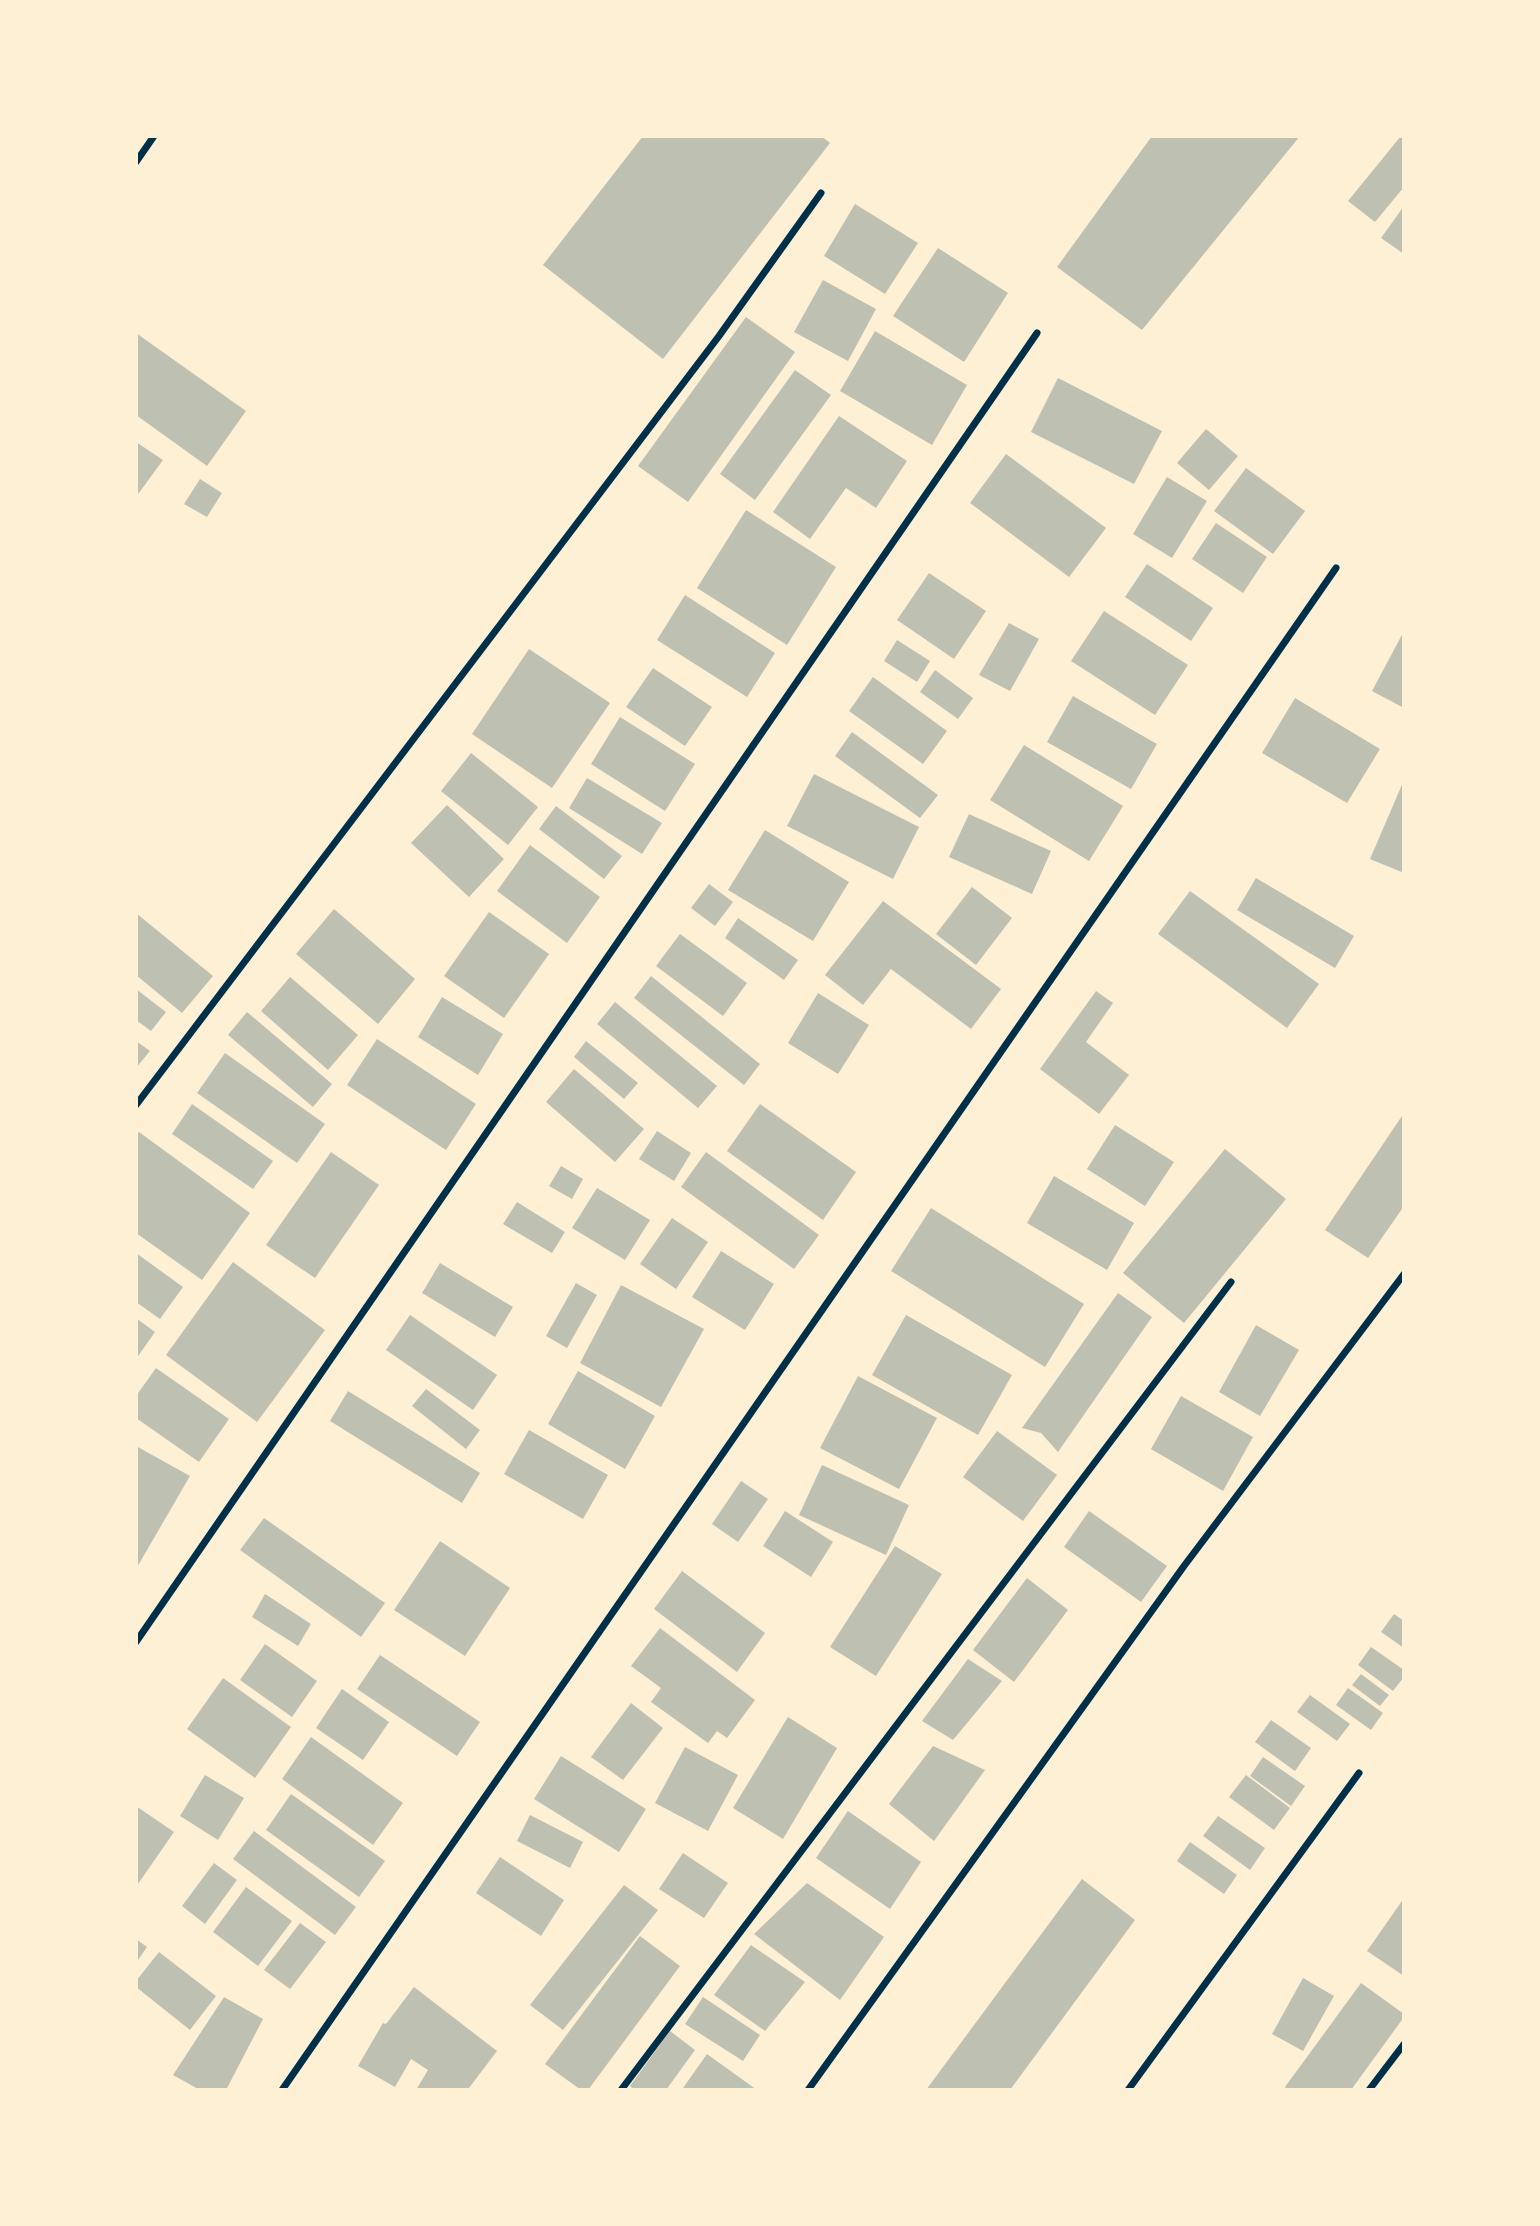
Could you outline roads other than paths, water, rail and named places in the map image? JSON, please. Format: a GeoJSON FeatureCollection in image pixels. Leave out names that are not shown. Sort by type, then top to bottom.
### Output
{"type":"FeatureCollection","features":[{"type":"Feature","properties":{"kind":"street"},"geometry":{"type":"LineString","coordinates":[[136,162],[154,136]]}},
{"type":"Feature","properties":{"kind":"street"},"geometry":{"type":"LineString","coordinates":[[136,1105],[719,336],[821,193]]}},
{"type":"Feature","properties":{"kind":"street"},"geometry":{"type":"LineString","coordinates":[[136,1643],[1037,333]]}},
{"type":"Feature","properties":{"kind":"street"},"geometry":{"type":"LineString","coordinates":[[282,2090],[1336,568]]}},
{"type":"Feature","properties":{"kind":"street"},"geometry":{"type":"LineString","coordinates":[[808,2090],[1176,1577],[1404,1274]]}},
{"type":"Feature","properties":{"kind":"street"},"geometry":{"type":"LineString","coordinates":[[621,2090],[1231,1282]]}},
{"type":"Feature","properties":{"kind":"street"},"geometry":{"type":"LineString","coordinates":[[1128,2090],[1359,1773]]}},
{"type":"Feature","properties":{"kind":"street"},"geometry":{"type":"LineString","coordinates":[[1368,2090],[1404,2044]]}}]}
